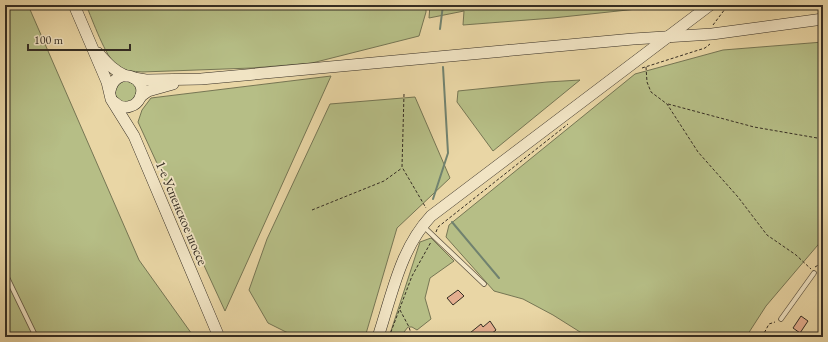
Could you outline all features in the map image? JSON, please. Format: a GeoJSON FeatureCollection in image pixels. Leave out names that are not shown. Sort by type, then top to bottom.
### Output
{"type":"FeatureCollection","features":[{"type":"Feature","properties":{"kind":"main road","name":"1-е Успенское шоссе"},"geometry":{"type":"LineString","coordinates":[[74,5],[110,91],[111,99],[134,136],[219,337]]}},
{"type":"Feature","properties":{"kind":"main road"},"geometry":{"type":"LineString","coordinates":[[378,337],[408,248],[422,225],[431,216],[642,65],[669,37],[710,5]]}},
{"type":"Feature","properties":{"kind":"main road"},"geometry":{"type":"LineString","coordinates":[[700,14],[698,26],[708,39]]}},
{"type":"Feature","properties":{"kind":"main road"},"geometry":{"type":"LineString","coordinates":[[110,91],[112,83],[122,76],[146,80],[201,79],[633,39],[669,37],[708,39],[823,19]]}},
{"type":"Feature","properties":{"kind":"main road"},"geometry":{"type":"LineString","coordinates":[[633,39],[639,44],[641,49],[642,65]]}},
{"type":"Feature","properties":{"kind":"main road"},"geometry":{"type":"LineString","coordinates":[[92,47],[109,66],[118,73],[130,77],[140,84],[141,88],[139,100],[133,112],[132,121],[134,136]]}},
{"type":"Feature","properties":{"kind":"main road"},"geometry":{"type":"LineString","coordinates":[[114,102],[125,108],[133,106],[148,91],[164,86],[201,79]]}},
{"type":"Feature","properties":{"kind":"lane"},"geometry":{"type":"LineString","coordinates":[[422,225],[484,284]]}},
{"type":"Feature","properties":{"kind":"lane"},"geometry":{"type":"LineString","coordinates":[[5,273],[36,337]]}},
{"type":"Feature","properties":{"kind":"lane"},"geometry":{"type":"LineString","coordinates":[[781,319],[814,273]]}},
{"type":"Feature","properties":{"kind":"path"},"geometry":{"type":"LineString","coordinates":[[713,25],[728,5]]}},
{"type":"Feature","properties":{"kind":"path"},"geometry":{"type":"LineString","coordinates":[[708,39],[705,48],[642,65],[651,92],[667,104],[698,152],[738,197],[767,235],[796,255],[812,269],[820,264]]}},
{"type":"Feature","properties":{"kind":"path"},"geometry":{"type":"LineString","coordinates":[[404,94],[402,167],[431,216]]}},
{"type":"Feature","properties":{"kind":"path"},"geometry":{"type":"LineString","coordinates":[[667,104],[754,127],[823,139]]}},
{"type":"Feature","properties":{"kind":"path"},"geometry":{"type":"LineString","coordinates":[[389,337],[412,276],[438,227],[568,124]]}},
{"type":"Feature","properties":{"kind":"path"},"geometry":{"type":"LineString","coordinates":[[312,210],[384,182],[402,167]]}},
{"type":"Feature","properties":{"kind":"path"},"geometry":{"type":"LineString","coordinates":[[814,273],[823,260]]}},
{"type":"Feature","properties":{"kind":"path"},"geometry":{"type":"LineString","coordinates":[[400,309],[412,337]]}},
{"type":"Feature","properties":{"kind":"path"},"geometry":{"type":"LineString","coordinates":[[762,337],[769,324],[781,319]]}},
{"type":"Feature","properties":{"kind":"green space"},"geometry":{"type":"Polygon","coordinates":[[[5,5],[28,5],[139,260],[194,337],[5,337],[5,5]]]}},
{"type":"Feature","properties":{"kind":"green space"},"geometry":{"type":"Polygon","coordinates":[[[86,5],[426,5],[426,12],[419,36],[312,63],[252,68],[142,72],[129,71],[117,66],[104,47],[86,5]]]}},
{"type":"Feature","properties":{"kind":"green space"},"geometry":{"type":"Polygon","coordinates":[[[430,5],[674,5],[553,18],[463,25],[464,11],[429,18],[430,5]]]}},
{"type":"Feature","properties":{"kind":"green space"},"geometry":{"type":"Polygon","coordinates":[[[823,42],[823,239],[766,306],[746,337],[588,337],[553,315],[523,299],[494,291],[446,237],[449,225],[635,74],[723,50],[823,42]]]}},
{"type":"Feature","properties":{"kind":"green space"},"geometry":{"type":"Polygon","coordinates":[[[331,76],[225,311],[138,122],[142,110],[151,98],[331,76]]]}},
{"type":"Feature","properties":{"kind":"green space"},"geometry":{"type":"Polygon","coordinates":[[[580,80],[493,151],[457,102],[458,91],[580,80]]]}},
{"type":"Feature","properties":{"kind":"green space"},"geometry":{"type":"Polygon","coordinates":[[[126,81],[134,84],[137,92],[134,100],[126,103],[118,100],[115,92],[118,84],[126,81]]]}},
{"type":"Feature","properties":{"kind":"green space"},"geometry":{"type":"Polygon","coordinates":[[[415,97],[450,178],[397,228],[365,337],[296,337],[268,323],[249,290],[267,239],[330,104],[415,97]]]}},
{"type":"Feature","properties":{"kind":"green space"},"geometry":{"type":"Polygon","coordinates":[[[431,238],[454,261],[430,278],[425,298],[431,319],[417,330],[412,327],[408,327],[404,332],[403,337],[389,337],[420,242],[431,238]]]}},
{"type":"Feature","properties":{"kind":"building"},"geometry":{"type":"Polygon","coordinates":[[[458,290],[464,296],[453,305],[447,298],[458,290]]]}},
{"type":"Feature","properties":{"kind":"building"},"geometry":{"type":"Polygon","coordinates":[[[801,316],[808,321],[800,333],[793,328],[801,316]]]}},
{"type":"Feature","properties":{"kind":"building"},"geometry":{"type":"Polygon","coordinates":[[[490,321],[496,330],[490,335],[492,337],[465,337],[481,324],[483,327],[490,321]]]}},
{"type":"Feature","properties":{"kind":"waterway"},"geometry":{"type":"LineString","coordinates":[[440,29],[443,5]]}},
{"type":"Feature","properties":{"kind":"waterway"},"geometry":{"type":"LineString","coordinates":[[433,199],[448,153],[443,67]]}},
{"type":"Feature","properties":{"kind":"waterway"},"geometry":{"type":"LineString","coordinates":[[452,222],[499,278]]}}]}
